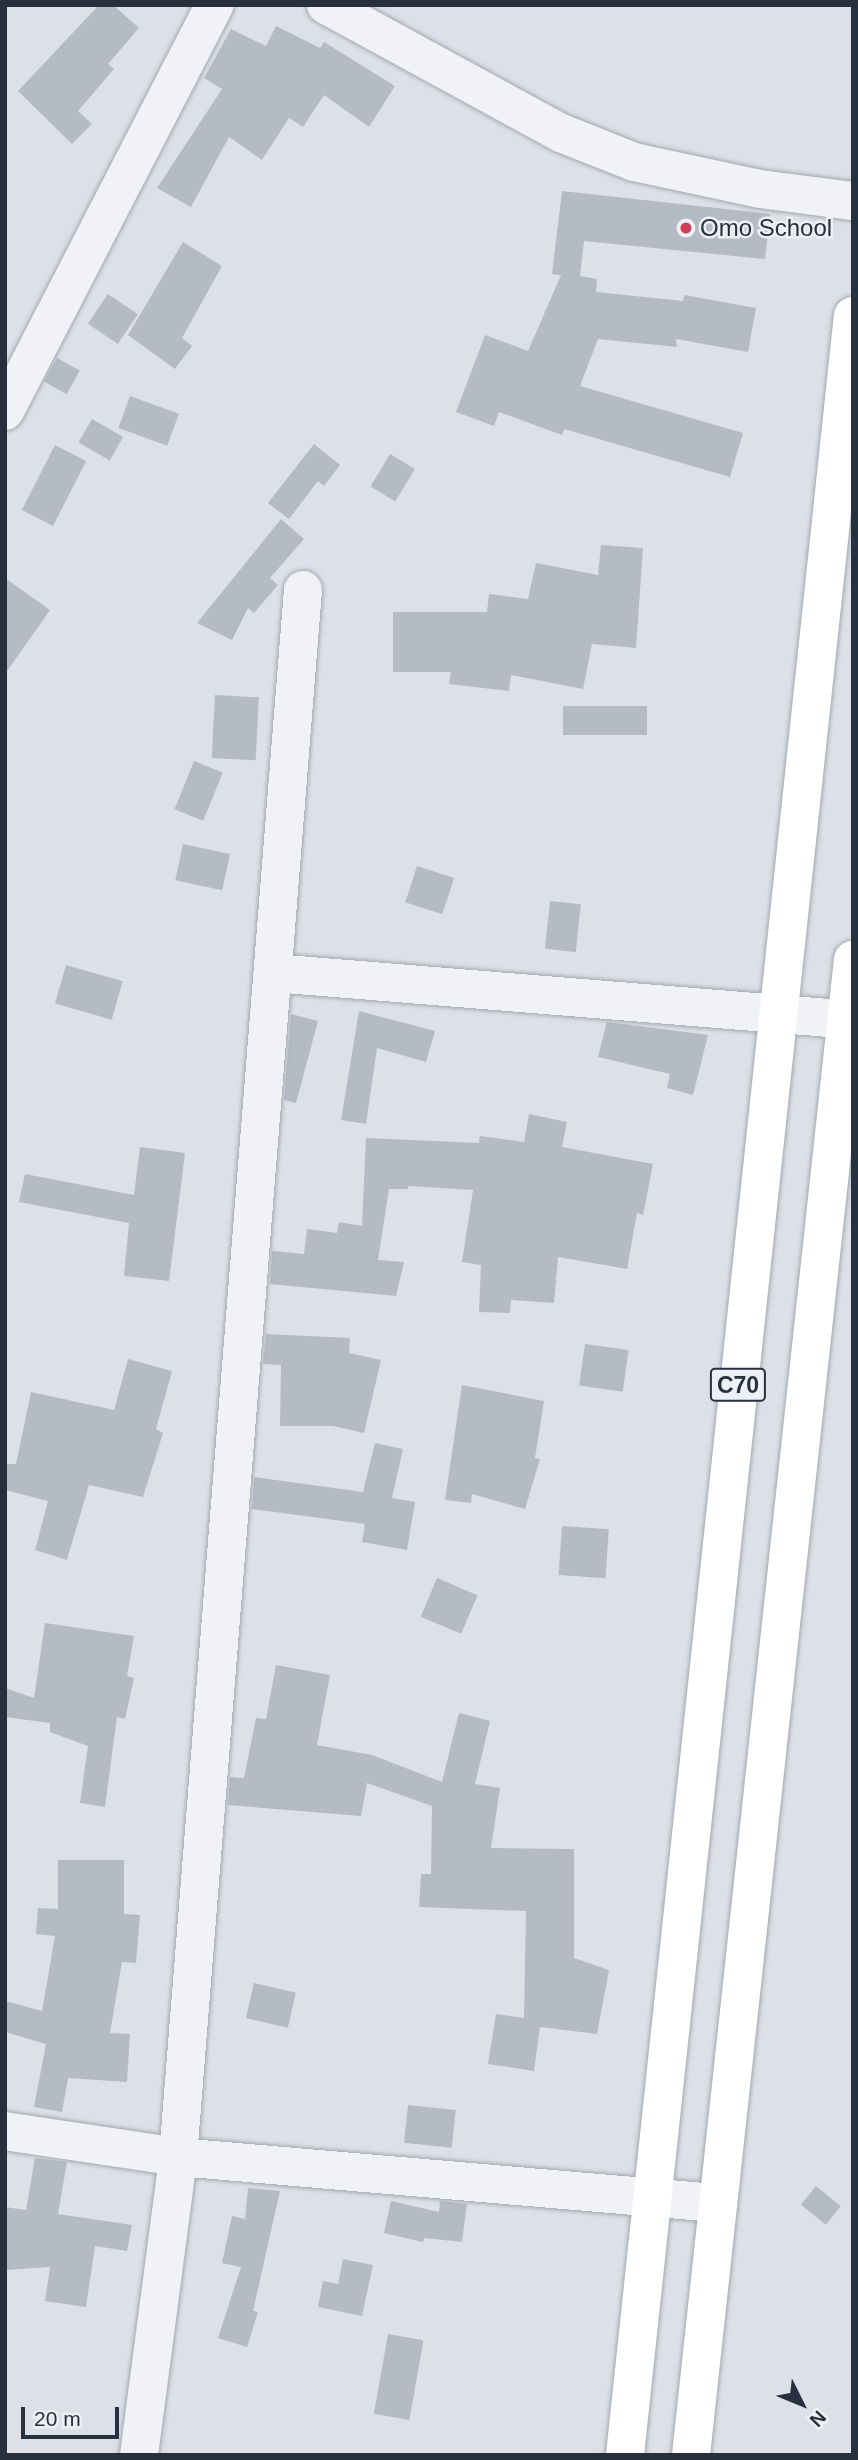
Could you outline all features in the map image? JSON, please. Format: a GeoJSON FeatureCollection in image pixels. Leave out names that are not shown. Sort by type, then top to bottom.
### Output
{"type":"FeatureCollection","features":[{"type":"Feature","properties":{"kind":"highway","name":"C70"},"geometry":{"type":"LineString","coordinates":[[625,2455],[650,2195],[853,317]]}},
{"type":"Feature","properties":{"kind":"highway","name":"C70"},"geometry":{"type":"LineString","coordinates":[[691,2455],[716,2203],[849,1020],[853,960]]}},
{"type":"Feature","properties":{"kind":"street"},"geometry":{"type":"LineString","coordinates":[[5,411],[215,5]]}},
{"type":"Feature","properties":{"kind":"street"},"geometry":{"type":"LineString","coordinates":[[326,5],[561,133],[634,162],[760,189],[853,201]]}},
{"type":"Feature","properties":{"kind":"street"},"geometry":{"type":"LineString","coordinates":[[139,2455],[178,2157],[303,590]]}},
{"type":"Feature","properties":{"kind":"street"},"geometry":{"type":"LineString","coordinates":[[273,973],[849,1020]]}},
{"type":"Feature","properties":{"kind":"street"},"geometry":{"type":"LineString","coordinates":[[5,2131],[178,2157],[650,2195],[716,2203]]}},
{"type":"Feature","properties":{"kind":"building"},"geometry":{"type":"Polygon","coordinates":[[[99,5],[113,5],[139,28],[108,64],[114,69],[78,111],[92,124],[72,144],[18,91],[99,5]]]}},
{"type":"Feature","properties":{"kind":"building"},"geometry":{"type":"Polygon","coordinates":[[[276,26],[320,48],[324,42],[395,86],[369,127],[324,95],[303,127],[289,118],[262,160],[229,137],[191,207],[157,188],[222,89],[204,78],[231,29],[266,46],[276,26]]]}},
{"type":"Feature","properties":{"kind":"building"},"geometry":{"type":"Polygon","coordinates":[[[562,191],[770,214],[765,259],[584,241],[580,276],[597,279],[596,292],[683,301],[684,295],[756,308],[748,352],[676,339],[677,347],[598,339],[580,386],[743,433],[730,477],[564,429],[562,435],[499,412],[494,426],[456,412],[485,335],[528,351],[561,275],[552,274],[562,191]]]}},
{"type":"Feature","properties":{"kind":"building"},"geometry":{"type":"Polygon","coordinates":[[[183,242],[222,266],[182,338],[192,346],[175,369],[128,335],[183,242]]]}},
{"type":"Feature","properties":{"kind":"building"},"geometry":{"type":"Polygon","coordinates":[[[108,294],[138,314],[118,344],[88,324],[108,294]]]}},
{"type":"Feature","properties":{"kind":"building"},"geometry":{"type":"Polygon","coordinates":[[[57,358],[80,371],[67,394],[44,382],[57,358]]]}},
{"type":"Feature","properties":{"kind":"building"},"geometry":{"type":"Polygon","coordinates":[[[130,396],[179,414],[167,446],[118,428],[130,396]]]}},
{"type":"Feature","properties":{"kind":"building"},"geometry":{"type":"Polygon","coordinates":[[[92,419],[123,437],[110,460],[78,442],[92,419]]]}},
{"type":"Feature","properties":{"kind":"building"},"geometry":{"type":"Polygon","coordinates":[[[314,444],[340,465],[324,486],[318,481],[289,519],[268,503],[314,444]]]}},
{"type":"Feature","properties":{"kind":"building"},"geometry":{"type":"Polygon","coordinates":[[[55,445],[86,461],[53,526],[22,510],[55,445]]]}},
{"type":"Feature","properties":{"kind":"building"},"geometry":{"type":"Polygon","coordinates":[[[390,454],[415,469],[395,502],[370,487],[390,454]]]}},
{"type":"Feature","properties":{"kind":"building"},"geometry":{"type":"Polygon","coordinates":[[[281,519],[304,539],[270,578],[278,585],[254,613],[248,608],[232,640],[197,623],[281,519]]]}},
{"type":"Feature","properties":{"kind":"building"},"geometry":{"type":"Polygon","coordinates":[[[601,545],[643,548],[636,648],[592,644],[583,689],[511,675],[509,691],[449,684],[451,672],[393,672],[393,612],[487,612],[489,594],[528,599],[536,563],[598,575],[601,545]]]}},
{"type":"Feature","properties":{"kind":"building"},"geometry":{"type":"Polygon","coordinates":[[[5,578],[50,610],[5,674],[5,578]]]}},
{"type":"Feature","properties":{"kind":"building"},"geometry":{"type":"Polygon","coordinates":[[[215,695],[259,697],[256,760],[212,758],[215,695]]]}},
{"type":"Feature","properties":{"kind":"building"},"geometry":{"type":"Polygon","coordinates":[[[563,706],[647,706],[647,735],[563,735],[563,706]]]}},
{"type":"Feature","properties":{"kind":"building"},"geometry":{"type":"Polygon","coordinates":[[[194,761],[223,773],[203,821],[175,809],[194,761]]]}},
{"type":"Feature","properties":{"kind":"building"},"geometry":{"type":"Polygon","coordinates":[[[183,844],[230,854],[222,890],[175,880],[183,844]]]}},
{"type":"Feature","properties":{"kind":"building"},"geometry":{"type":"Polygon","coordinates":[[[417,866],[454,878],[442,914],[405,902],[417,866]]]}},
{"type":"Feature","properties":{"kind":"building"},"geometry":{"type":"Polygon","coordinates":[[[550,901],[581,904],[576,952],[545,949],[550,901]]]}},
{"type":"Feature","properties":{"kind":"building"},"geometry":{"type":"Polygon","coordinates":[[[66,965],[123,981],[112,1020],[55,1003],[66,965]]]}},
{"type":"Feature","properties":{"kind":"building"},"geometry":{"type":"Polygon","coordinates":[[[359,1011],[435,1031],[426,1062],[377,1048],[366,1124],[341,1120],[359,1011]]]}},
{"type":"Feature","properties":{"kind":"building"},"geometry":{"type":"Polygon","coordinates":[[[291,1014],[318,1021],[296,1103],[284,1100],[291,1014]]]}},
{"type":"Feature","properties":{"kind":"building"},"geometry":{"type":"Polygon","coordinates":[[[607,1022],[708,1035],[693,1095],[667,1088],[670,1074],[598,1057],[607,1022]]]}},
{"type":"Feature","properties":{"kind":"building"},"geometry":{"type":"Polygon","coordinates":[[[529,1114],[567,1122],[562,1147],[653,1164],[643,1215],[637,1213],[627,1269],[558,1257],[554,1303],[511,1300],[510,1313],[479,1312],[481,1265],[462,1262],[473,1190],[408,1186],[408,1189],[389,1189],[378,1260],[404,1262],[396,1296],[270,1284],[272,1251],[304,1254],[307,1229],[337,1233],[339,1222],[362,1226],[366,1138],[479,1143],[480,1136],[524,1142],[529,1114]]]}},
{"type":"Feature","properties":{"kind":"building"},"geometry":{"type":"Polygon","coordinates":[[[140,1147],[185,1153],[169,1281],[124,1276],[129,1223],[19,1202],[25,1174],[134,1195],[140,1147]]]}},
{"type":"Feature","properties":{"kind":"building"},"geometry":{"type":"Polygon","coordinates":[[[266,1334],[350,1338],[349,1353],[381,1360],[364,1433],[333,1426],[280,1426],[281,1365],[263,1364],[266,1334]]]}},
{"type":"Feature","properties":{"kind":"building"},"geometry":{"type":"Polygon","coordinates":[[[585,1344],[629,1350],[623,1392],[579,1386],[585,1344]]]}},
{"type":"Feature","properties":{"kind":"building"},"geometry":{"type":"Polygon","coordinates":[[[128,1359],[172,1371],[156,1429],[163,1433],[143,1497],[89,1485],[67,1560],[35,1550],[48,1501],[5,1490],[5,1464],[16,1464],[31,1392],[114,1410],[128,1359]]]}},
{"type":"Feature","properties":{"kind":"building"},"geometry":{"type":"Polygon","coordinates":[[[462,1385],[544,1401],[535,1458],[540,1459],[525,1509],[472,1494],[471,1503],[445,1500],[462,1385]]]}},
{"type":"Feature","properties":{"kind":"building"},"geometry":{"type":"Polygon","coordinates":[[[375,1443],[403,1449],[392,1498],[415,1502],[407,1550],[362,1542],[365,1524],[252,1509],[254,1477],[363,1492],[375,1443]]]}},
{"type":"Feature","properties":{"kind":"building"},"geometry":{"type":"Polygon","coordinates":[[[562,1526],[609,1529],[605,1578],[559,1575],[562,1526]]]}},
{"type":"Feature","properties":{"kind":"building"},"geometry":{"type":"Polygon","coordinates":[[[437,1578],[478,1595],[461,1634],[421,1617],[437,1578]]]}},
{"type":"Feature","properties":{"kind":"building"},"geometry":{"type":"Polygon","coordinates":[[[45,1623],[134,1636],[127,1676],[134,1678],[125,1719],[117,1717],[105,1807],[80,1803],[88,1746],[50,1732],[50,1723],[5,1717],[5,1688],[34,1698],[45,1623]]]}},
{"type":"Feature","properties":{"kind":"building"},"geometry":{"type":"Polygon","coordinates":[[[276,1665],[330,1675],[317,1745],[372,1755],[442,1782],[459,1713],[490,1721],[475,1784],[500,1788],[491,1848],[574,1849],[574,1958],[609,1970],[597,2034],[540,2027],[534,2071],[488,2064],[496,2014],[524,2018],[526,1911],[419,1907],[421,1874],[431,1874],[432,1806],[367,1783],[361,1816],[228,1805],[230,1777],[244,1778],[256,1718],[266,1719],[276,1665]]]}},
{"type":"Feature","properties":{"kind":"building"},"geometry":{"type":"Polygon","coordinates":[[[58,1860],[124,1860],[124,1914],[140,1915],[136,1963],[122,1962],[110,2033],[130,2034],[127,2082],[68,2078],[62,2112],[34,2107],[46,2044],[5,2032],[5,2001],[42,2011],[55,1936],[36,1934],[38,1908],[58,1909],[58,1860]]]}},
{"type":"Feature","properties":{"kind":"building"},"geometry":{"type":"Polygon","coordinates":[[[254,1983],[296,1993],[288,2028],[246,2018],[254,1983]]]}},
{"type":"Feature","properties":{"kind":"building"},"geometry":{"type":"Polygon","coordinates":[[[408,2105],[456,2110],[452,2148],[404,2143],[408,2105]]]}},
{"type":"Feature","properties":{"kind":"building"},"geometry":{"type":"Polygon","coordinates":[[[35,2158],[67,2162],[58,2214],[132,2225],[127,2251],[95,2246],[86,2307],[45,2301],[50,2267],[5,2270],[5,2207],[26,2210],[35,2158]]]}},
{"type":"Feature","properties":{"kind":"building"},"geometry":{"type":"Polygon","coordinates":[[[816,2186],[841,2206],[826,2225],[801,2205],[816,2186]]]}},
{"type":"Feature","properties":{"kind":"building"},"geometry":{"type":"Polygon","coordinates":[[[248,2188],[280,2191],[253,2311],[258,2312],[247,2347],[218,2338],[241,2267],[222,2263],[232,2216],[245,2219],[248,2188]]]}},
{"type":"Feature","properties":{"kind":"building"},"geometry":{"type":"Polygon","coordinates":[[[391,2201],[439,2212],[440,2201],[467,2204],[462,2242],[424,2238],[423,2242],[384,2233],[391,2201]]]}},
{"type":"Feature","properties":{"kind":"building"},"geometry":{"type":"Polygon","coordinates":[[[343,2259],[373,2265],[362,2316],[318,2307],[323,2281],[338,2284],[343,2259]]]}},
{"type":"Feature","properties":{"kind":"building"},"geometry":{"type":"Polygon","coordinates":[[[388,2334],[423,2340],[409,2420],[374,2414],[388,2334]]]}},
{"type":"Feature","properties":{"kind":"place","name":"Omo School"},"geometry":{"type":"Point","coordinates":[686,228]}}]}
